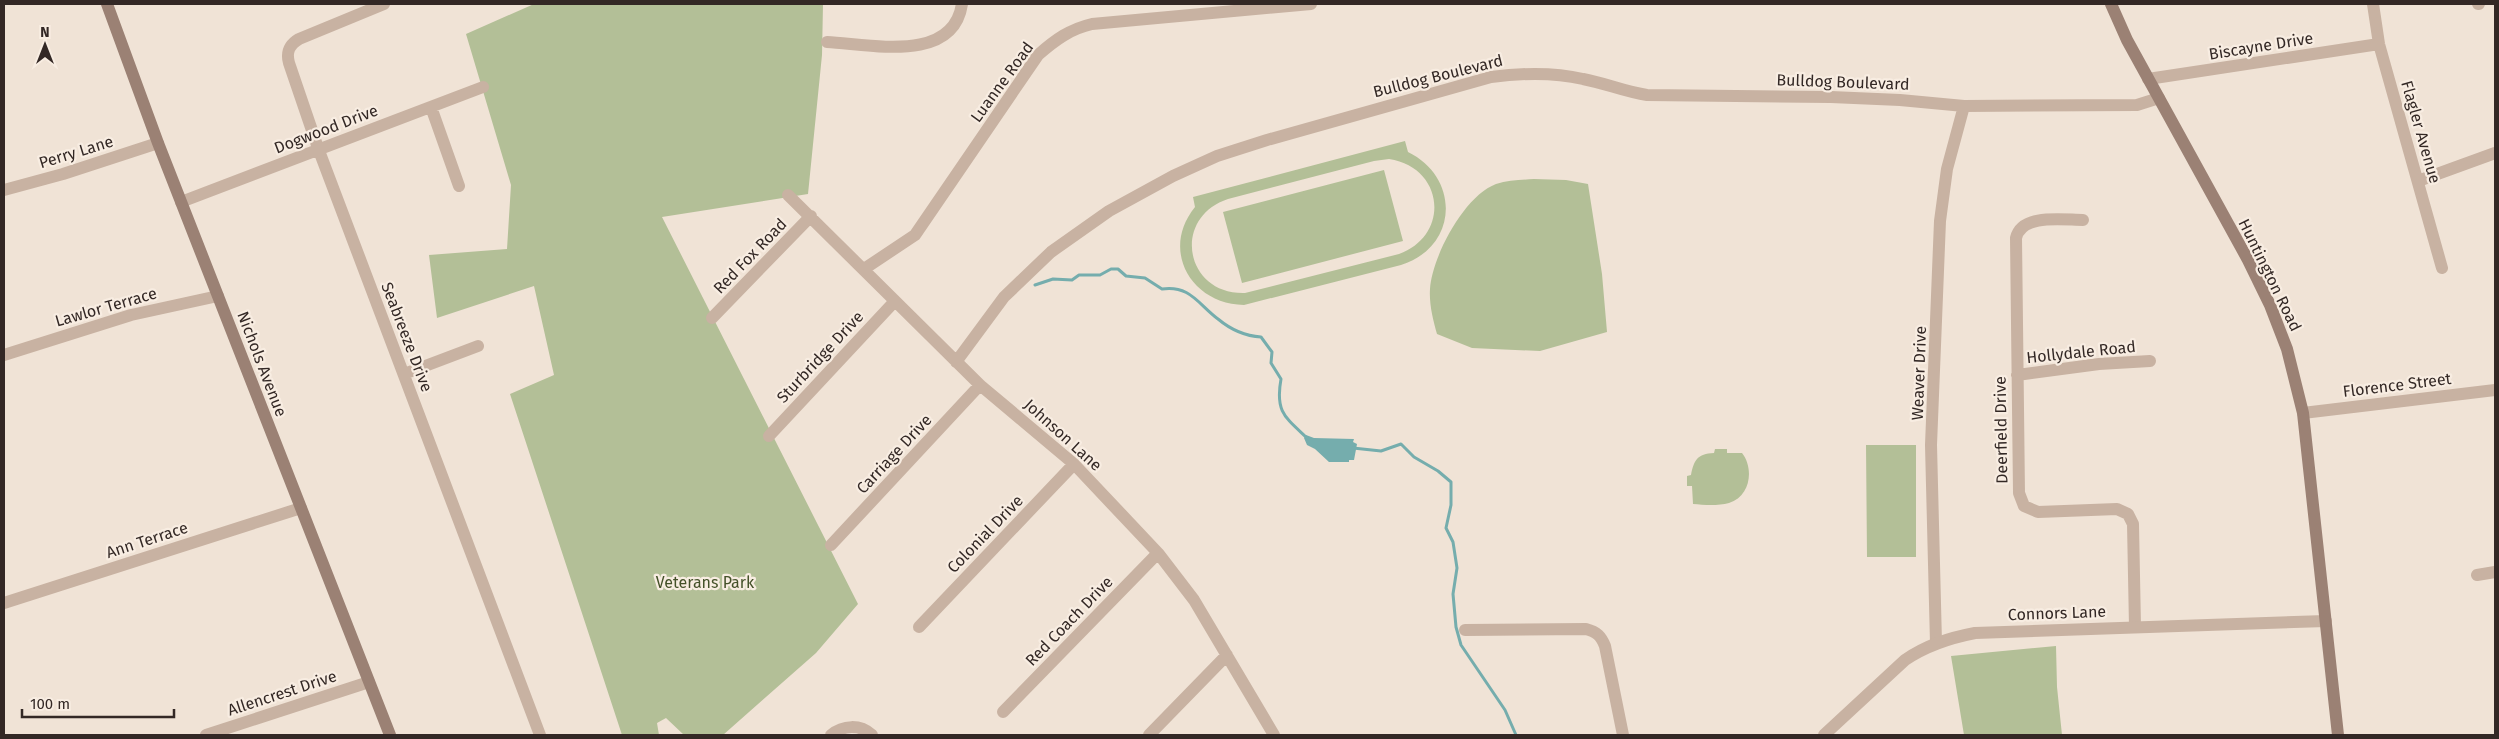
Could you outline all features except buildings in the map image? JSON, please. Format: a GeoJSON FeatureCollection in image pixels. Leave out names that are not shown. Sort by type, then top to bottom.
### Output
{"type":"FeatureCollection","features":[{"type":"Feature","properties":{"kind":"main road","name":"Nichols Avenue"},"geometry":{"type":"LineString","coordinates":[[107,4],[181,202],[390,735]]}},
{"type":"Feature","properties":{"kind":"main road","name":"Huntington Road"},"geometry":{"type":"LineString","coordinates":[[2111,4],[2148,79],[2270,304],[2287,349],[2303,412],[2338,735]]}},
{"type":"Feature","properties":{"kind":"street","name":"Seabreeze Drive"},"geometry":{"type":"LineString","coordinates":[[384,4],[299,39],[289,49],[287,55],[318,148],[540,735]]}},
{"type":"Feature","properties":{"kind":"street"},"geometry":{"type":"LineString","coordinates":[[827,42],[913,47],[928,43],[944,36],[954,26],[960,14],[962,4]]}},
{"type":"Feature","properties":{"kind":"street","name":"Luanne Road"},"geometry":{"type":"LineString","coordinates":[[864,269],[915,235],[1038,55],[1061,36],[1076,28],[1092,24],[1311,4]]}},
{"type":"Feature","properties":{"kind":"street","name":"Flagler Avenue"},"geometry":{"type":"LineString","coordinates":[[2373,4],[2379,44],[2442,268]]}},
{"type":"Feature","properties":{"kind":"street","name":"Biscayne Drive"},"geometry":{"type":"LineString","coordinates":[[2148,79],[2379,44]]}},
{"type":"Feature","properties":{"kind":"street","name":"Bulldog Boulevard"},"geometry":{"type":"LineString","coordinates":[[956,362],[1004,297],[1051,252],[1109,211],[1165,181],[1217,156],[1267,140],[1491,77],[1524,73],[1556,75],[1584,79],[1628,92],[1647,95],[1830,97],[1900,100],[1964,106],[2137,105],[2159,98]]}},
{"type":"Feature","properties":{"kind":"street","name":"Dogwood Drive"},"geometry":{"type":"LineString","coordinates":[[181,202],[483,86]]}},
{"type":"Feature","properties":{"kind":"street","name":"Weaver Drive"},"geometry":{"type":"LineString","coordinates":[[1936,643],[1931,445],[1940,221],[1947,169],[1964,106]]}},
{"type":"Feature","properties":{"kind":"street"},"geometry":{"type":"LineString","coordinates":[[430,107],[459,186]]}},
{"type":"Feature","properties":{"kind":"street","name":"Perry Lane"},"geometry":{"type":"LineString","coordinates":[[4,190],[63,174],[158,142]]}},
{"type":"Feature","properties":{"kind":"street"},"geometry":{"type":"LineString","coordinates":[[2418,181],[2495,153]]}},
{"type":"Feature","properties":{"kind":"street","name":"Johnson Lane"},"geometry":{"type":"LineString","coordinates":[[788,195],[980,385],[1074,464],[1158,553],[1194,600],[1274,735]]}},
{"type":"Feature","properties":{"kind":"street","name":"Red Fox Road"},"geometry":{"type":"LineString","coordinates":[[712,318],[811,216]]}},
{"type":"Feature","properties":{"kind":"street","name":"Deerfield Drive"},"geometry":{"type":"LineString","coordinates":[[2083,220],[2030,222],[2022,226],[2017,233],[2017,375],[2021,502],[2030,510],[2038,512],[2117,509],[2128,514],[2133,524],[2135,627]]}},
{"type":"Feature","properties":{"kind":"street","name":"Lawlor Terrace"},"geometry":{"type":"LineString","coordinates":[[4,355],[131,314],[218,296]]}},
{"type":"Feature","properties":{"kind":"street","name":"Sturbridge Drive"},"geometry":{"type":"LineString","coordinates":[[769,436],[895,300]]}},
{"type":"Feature","properties":{"kind":"street"},"geometry":{"type":"LineString","coordinates":[[404,374],[478,346]]}},
{"type":"Feature","properties":{"kind":"street","name":"Hollydale Road"},"geometry":{"type":"LineString","coordinates":[[2017,375],[2099,364],[2150,361]]}},
{"type":"Feature","properties":{"kind":"street","name":"Carriage Drive"},"geometry":{"type":"LineString","coordinates":[[831,544],[980,385]]}},
{"type":"Feature","properties":{"kind":"street","name":"Florence Street"},"geometry":{"type":"LineString","coordinates":[[2303,412],[2495,390]]}},
{"type":"Feature","properties":{"kind":"street","name":"Colonial Drive"},"geometry":{"type":"LineString","coordinates":[[919,626],[1074,464]]}},
{"type":"Feature","properties":{"kind":"street","name":"Ann Terrace"},"geometry":{"type":"LineString","coordinates":[[4,603],[301,508]]}},
{"type":"Feature","properties":{"kind":"street","name":"Red Coach Drive"},"geometry":{"type":"LineString","coordinates":[[1003,712],[1158,553]]}},
{"type":"Feature","properties":{"kind":"street"},"geometry":{"type":"LineString","coordinates":[[2477,575],[2495,572]]}},
{"type":"Feature","properties":{"kind":"street","name":"Connors Lane"},"geometry":{"type":"LineString","coordinates":[[1824,735],[1905,660],[1936,643],[1975,633],[2326,621]]}},
{"type":"Feature","properties":{"kind":"street"},"geometry":{"type":"LineString","coordinates":[[1465,630],[1586,629],[1595,631],[1602,637],[1605,646],[1623,735]]}},
{"type":"Feature","properties":{"kind":"street"},"geometry":{"type":"LineString","coordinates":[[1149,735],[1227,655]]}},
{"type":"Feature","properties":{"kind":"street","name":"Allencrest Drive"},"geometry":{"type":"LineString","coordinates":[[206,735],[369,682]]}},
{"type":"Feature","properties":{"kind":"street"},"geometry":{"type":"LineString","coordinates":[[831,735],[846,727],[867,730],[872,735]]}},
{"type":"Feature","properties":{"kind":"green space","name":"Veterans Park"},"geometry":{"type":"Polygon","coordinates":[[[534,4],[823,4],[822,55],[808,194],[662,217],[858,604],[816,653],[723,735],[684,735],[666,718],[657,723],[659,735],[622,735],[510,394],[554,375],[534,286],[437,318],[429,255],[507,249],[511,185],[466,34],[534,4]]]}},
{"type":"Feature","properties":{"kind":"green space"},"geometry":{"type":"Polygon","coordinates":[[[1405,141],[1408,152],[1425,164],[1437,178],[1444,194],[1446,212],[1442,228],[1434,243],[1420,256],[1401,265],[1244,305],[1225,302],[1209,295],[1196,285],[1186,272],[1181,257],[1180,240],[1185,224],[1195,207],[1193,197],[1405,141]],[[1389,159],[1374,161],[1228,199],[1210,209],[1198,222],[1193,238],[1193,254],[1198,269],[1209,282],[1225,290],[1245,293],[1399,254],[1416,245],[1427,232],[1433,218],[1434,202],[1430,188],[1421,175],[1407,165],[1389,159]]]}},
{"type":"Feature","properties":{"kind":"green space"},"geometry":{"type":"Polygon","coordinates":[[[1384,170],[1403,241],[1242,283],[1223,212],[1384,170]]]}},
{"type":"Feature","properties":{"kind":"green space"},"geometry":{"type":"Polygon","coordinates":[[[1534,179],[1566,180],[1588,184],[1602,274],[1607,332],[1540,351],[1472,348],[1437,334],[1431,306],[1430,289],[1437,261],[1452,229],[1472,201],[1484,191],[1496,184],[1534,179]]]}},
{"type":"Feature","properties":{"kind":"green space"},"geometry":{"type":"Polygon","coordinates":[[[1866,445],[1916,445],[1916,557],[1867,557],[1866,445]]]}},
{"type":"Feature","properties":{"kind":"green space"},"geometry":{"type":"Polygon","coordinates":[[[1715,449],[1727,449],[1727,453],[1742,453],[1746,459],[1749,474],[1746,488],[1742,494],[1729,503],[1716,505],[1693,504],[1692,486],[1687,486],[1687,476],[1691,475],[1693,465],[1700,456],[1714,453],[1715,449]]]}},
{"type":"Feature","properties":{"kind":"green space"},"geometry":{"type":"Polygon","coordinates":[[[2056,646],[2057,687],[2062,735],[1964,735],[1951,656],[2056,646]]]}},
{"type":"Feature","properties":{"kind":"water"},"geometry":{"type":"Polygon","coordinates":[[[1306,435],[1314,438],[1354,439],[1353,442],[1357,444],[1354,460],[1349,460],[1349,462],[1329,462],[1315,449],[1307,445],[1304,438],[1306,435]]]}},
{"type":"Feature","properties":{"kind":"waterway"},"geometry":{"type":"LineString","coordinates":[[1035,285],[1053,279],[1072,280],[1079,275],[1100,275],[1111,269],[1118,269],[1126,276],[1145,278],[1162,289],[1180,290],[1187,293],[1228,326],[1244,334],[1261,337],[1272,352],[1271,363],[1281,379],[1279,390],[1281,407],[1293,425],[1307,438]]}},
{"type":"Feature","properties":{"kind":"waterway"},"geometry":{"type":"LineString","coordinates":[[1353,448],[1381,451],[1401,444],[1414,457],[1438,471],[1451,482],[1451,505],[1446,528],[1453,542],[1457,568],[1453,594],[1456,627],[1461,645],[1505,710],[1516,735]]}}]}
